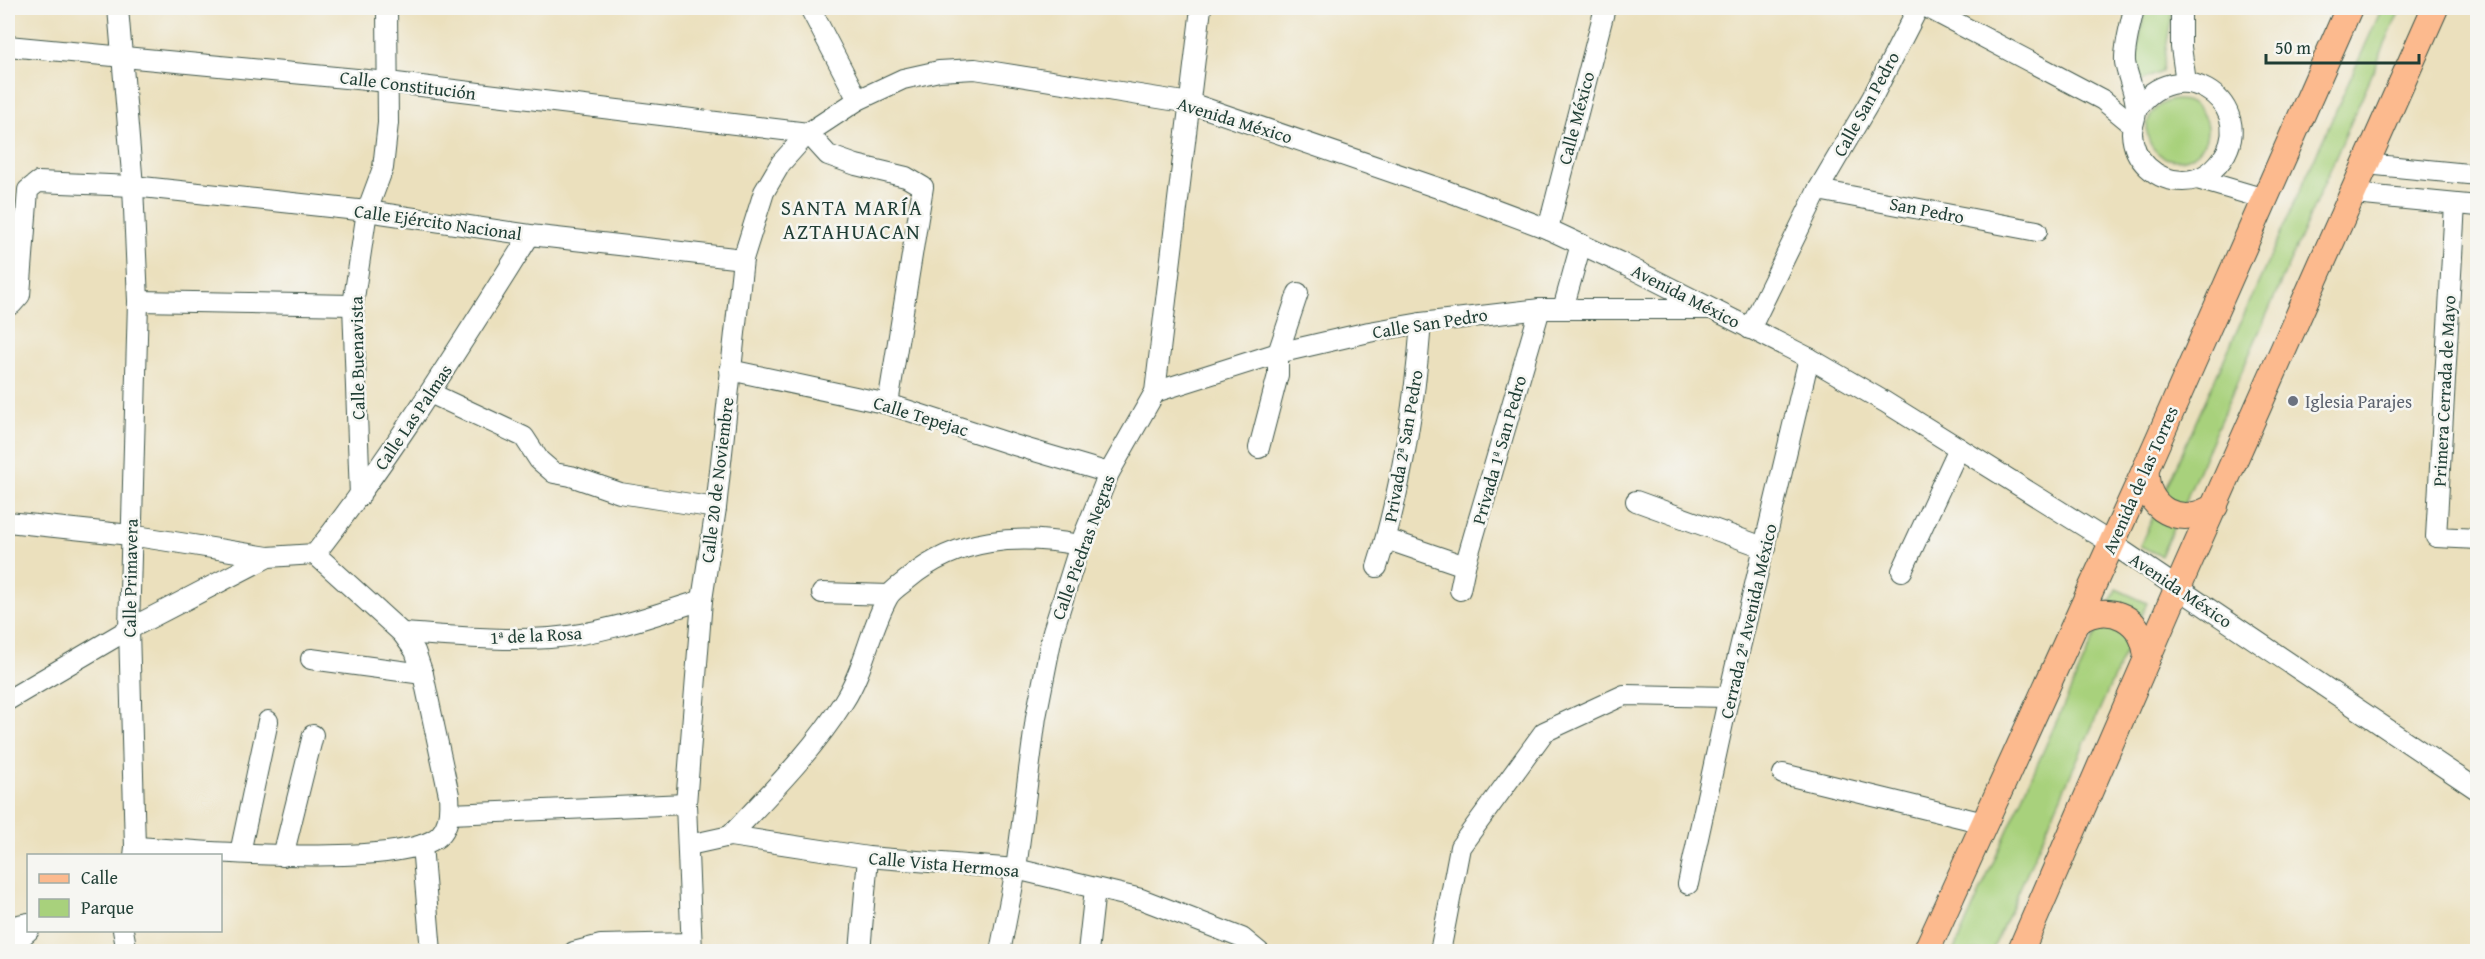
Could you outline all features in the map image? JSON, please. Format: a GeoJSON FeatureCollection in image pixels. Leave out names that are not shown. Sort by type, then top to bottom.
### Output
{"type":"FeatureCollection","features":[{"type":"Feature","properties":{"kind":"main road","name":"Avenida de las Torres"},"geometry":{"type":"LineString","coordinates":[[1926,951],[2146,468],[2349,8]]}},
{"type":"Feature","properties":{"kind":"main road"},"geometry":{"type":"LineString","coordinates":[[2020,951],[2178,587],[2435,8]]}},
{"type":"Feature","properties":{"kind":"main road"},"geometry":{"type":"LineString","coordinates":[[2146,468],[2145,478],[2152,498],[2166,512],[2186,517],[2196,516],[2215,506]]}},
{"type":"Feature","properties":{"kind":"main road"},"geometry":{"type":"LineString","coordinates":[[2076,622],[2095,613],[2106,612],[2126,618],[2140,632],[2147,649],[2147,659]]}},
{"type":"Feature","properties":{"kind":"street","name":"Calle Primavera"},"geometry":{"type":"LineString","coordinates":[[118,8],[133,186],[138,301],[129,629],[134,851]]}},
{"type":"Feature","properties":{"kind":"street","name":"Calle Buenavista"},"geometry":{"type":"LineString","coordinates":[[360,496],[354,305],[367,211],[383,168],[388,123],[387,8]]}},
{"type":"Feature","properties":{"kind":"street"},"geometry":{"type":"LineString","coordinates":[[810,8],[858,100]]}},
{"type":"Feature","properties":{"kind":"street","name":"Calle Piedras Negras"},"geometry":{"type":"LineString","coordinates":[[1000,951],[1016,869],[1036,717],[1053,631],[1080,545],[1109,472],[1155,392],[1201,8]]}},
{"type":"Feature","properties":{"kind":"street","name":"Calle México"},"geometry":{"type":"LineString","coordinates":[[1548,229],[1605,8]]}},
{"type":"Feature","properties":{"kind":"street","name":"Calle San Pedro"},"geometry":{"type":"LineString","coordinates":[[1750,329],[1818,190],[1872,98],[1918,8]]}},
{"type":"Feature","properties":{"kind":"street"},"geometry":{"type":"LineString","coordinates":[[1928,8],[2134,117]]}},
{"type":"Feature","properties":{"kind":"street"},"geometry":{"type":"LineString","coordinates":[[2134,8],[2125,60],[2134,117],[2134,146],[2145,166],[2164,178],[2175,181],[2197,179],[2265,199]]}},
{"type":"Feature","properties":{"kind":"street"},"geometry":{"type":"LineString","coordinates":[[2181,8],[2181,47],[2186,82]]}},
{"type":"Feature","properties":{"kind":"street","name":"Calle Constitución"},"geometry":{"type":"LineString","coordinates":[[8,46],[388,81],[808,133]]}},
{"type":"Feature","properties":{"kind":"street","name":"Avenida México"},"geometry":{"type":"LineString","coordinates":[[808,133],[858,100],[903,79],[939,71],[975,69],[1190,103],[1447,190],[1548,229],[1809,358],[1885,402],[2111,543],[2478,790]]}},
{"type":"Feature","properties":{"kind":"street"},"geometry":{"type":"LineString","coordinates":[[2134,117],[2145,98],[2157,88],[2171,83],[2186,82],[2200,85],[2213,93],[2223,105],[2230,126],[2228,148],[2221,162],[2210,172],[2197,179]]}},
{"type":"Feature","properties":{"kind":"street"},"geometry":{"type":"LineString","coordinates":[[808,133],[828,155],[856,165],[906,177],[923,187],[888,404]]}},
{"type":"Feature","properties":{"kind":"street","name":"Calle 20 de Noviembre"},"geometry":{"type":"LineString","coordinates":[[691,947],[686,804],[702,600],[716,508],[743,259],[764,192],[781,164],[808,133]]}},
{"type":"Feature","properties":{"kind":"street"},"geometry":{"type":"LineString","coordinates":[[2366,164],[2478,175]]}},
{"type":"Feature","properties":{"kind":"street","name":"Calle Ejército Nacional"},"geometry":{"type":"LineString","coordinates":[[8,304],[12,304],[20,295],[28,190],[38,182],[133,186],[367,211],[530,235],[743,259]]}},
{"type":"Feature","properties":{"kind":"street","name":"San Pedro"},"geometry":{"type":"LineString","coordinates":[[1818,190],[2037,231]]}},
{"type":"Feature","properties":{"kind":"street"},"geometry":{"type":"LineString","coordinates":[[2354,194],[2478,206]]}},
{"type":"Feature","properties":{"kind":"street","name":"Primera Cerrada de Mayo"},"geometry":{"type":"LineString","coordinates":[[2455,204],[2436,537],[2478,539]]}},
{"type":"Feature","properties":{"kind":"street","name":"Calle Las Palmas"},"geometry":{"type":"LineString","coordinates":[[315,554],[360,496],[430,393],[530,235]]}},
{"type":"Feature","properties":{"kind":"street"},"geometry":{"type":"LineString","coordinates":[[1563,309],[1581,244]]}},
{"type":"Feature","properties":{"kind":"street"},"geometry":{"type":"LineString","coordinates":[[1259,448],[1278,375],[1278,353],[1298,292]]}},
{"type":"Feature","properties":{"kind":"street"},"geometry":{"type":"LineString","coordinates":[[138,301],[354,305]]}},
{"type":"Feature","properties":{"kind":"street","name":"Calle San Pedro"},"geometry":{"type":"LineString","coordinates":[[1155,392],[1278,353],[1369,332],[1421,323],[1540,309],[1713,309]]}},
{"type":"Feature","properties":{"kind":"street","name":"Privada 1ª San Pedro"},"geometry":{"type":"LineString","coordinates":[[1460,590],[1540,309]]}},
{"type":"Feature","properties":{"kind":"street","name":"Privada 2ª San Pedro"},"geometry":{"type":"LineString","coordinates":[[1377,567],[1386,539],[1416,388],[1421,323]]}},
{"type":"Feature","properties":{"kind":"street","name":"Cerrada 2ª Avenida México"},"geometry":{"type":"LineString","coordinates":[[1688,884],[1729,697],[1809,358]]}},
{"type":"Feature","properties":{"kind":"street","name":"Calle Tepejac"},"geometry":{"type":"LineString","coordinates":[[730,370],[888,404],[1014,445],[1109,472]]}},
{"type":"Feature","properties":{"kind":"street"},"geometry":{"type":"LineString","coordinates":[[430,393],[524,437],[539,460],[554,473],[572,476],[620,493],[716,508]]}},
{"type":"Feature","properties":{"kind":"street"},"geometry":{"type":"LineString","coordinates":[[1902,571],[1959,448]]}},
{"type":"Feature","properties":{"kind":"street"},"geometry":{"type":"LineString","coordinates":[[1636,501],[1766,548]]}},
{"type":"Feature","properties":{"kind":"street"},"geometry":{"type":"LineString","coordinates":[[8,522],[130,535],[268,557],[315,554],[402,633],[415,651],[423,674],[449,795],[450,814],[441,834],[422,845],[389,852],[284,856],[134,851]]}},
{"type":"Feature","properties":{"kind":"street"},"geometry":{"type":"LineString","coordinates":[[730,836],[821,737],[847,698],[889,595],[917,572],[946,554],[976,543],[1012,539],[1080,545]]}},
{"type":"Feature","properties":{"kind":"street"},"geometry":{"type":"LineString","coordinates":[[1386,539],[1465,566]]}},
{"type":"Feature","properties":{"kind":"street"},"geometry":{"type":"LineString","coordinates":[[8,700],[129,629],[268,557]]}},
{"type":"Feature","properties":{"kind":"street"},"geometry":{"type":"LineString","coordinates":[[822,593],[889,595]]}},
{"type":"Feature","properties":{"kind":"street","name":"1ª de la Rosa"},"geometry":{"type":"LineString","coordinates":[[402,633],[475,638],[550,638],[598,631],[702,600]]}},
{"type":"Feature","properties":{"kind":"street"},"geometry":{"type":"LineString","coordinates":[[311,659],[423,674]]}},
{"type":"Feature","properties":{"kind":"street"},"geometry":{"type":"LineString","coordinates":[[1440,951],[1460,847],[1544,732],[1624,695],[1729,697]]}},
{"type":"Feature","properties":{"kind":"street"},"geometry":{"type":"LineString","coordinates":[[240,853],[268,721]]}},
{"type":"Feature","properties":{"kind":"street"},"geometry":{"type":"LineString","coordinates":[[284,856],[313,735]]}},
{"type":"Feature","properties":{"kind":"street"},"geometry":{"type":"LineString","coordinates":[[1783,774],[1984,823]]}},
{"type":"Feature","properties":{"kind":"street"},"geometry":{"type":"LineString","coordinates":[[450,814],[686,804]]}},
{"type":"Feature","properties":{"kind":"street","name":"Calle Vista Hermosa"},"geometry":{"type":"LineString","coordinates":[[689,845],[730,836],[868,858],[1016,869],[1141,899],[1242,938],[1259,951]]}},
{"type":"Feature","properties":{"kind":"street"},"geometry":{"type":"LineString","coordinates":[[422,845],[431,951]]}},
{"type":"Feature","properties":{"kind":"street"},"geometry":{"type":"LineString","coordinates":[[860,951],[868,858]]}},
{"type":"Feature","properties":{"kind":"street"},"geometry":{"type":"LineString","coordinates":[[1088,951],[1095,889]]}},
{"type":"Feature","properties":{"kind":"street"},"geometry":{"type":"LineString","coordinates":[[8,927],[27,922]]}},
{"type":"Feature","properties":{"kind":"street"},"geometry":{"type":"LineString","coordinates":[[8,950],[27,931]]}},
{"type":"Feature","properties":{"kind":"street"},"geometry":{"type":"LineString","coordinates":[[123,932],[127,951]]}},
{"type":"Feature","properties":{"kind":"street"},"geometry":{"type":"LineString","coordinates":[[574,951],[601,945],[691,947]]}},
{"type":"Feature","properties":{"kind":"green space"},"geometry":{"type":"Polygon","coordinates":[[[2145,8],[2173,8],[2162,72],[2132,84],[2145,8]]]}},
{"type":"Feature","properties":{"kind":"green space"},"geometry":{"type":"Polygon","coordinates":[[[2382,8],[2401,8],[2161,556],[2140,546],[2382,8]]]}},
{"type":"Feature","properties":{"kind":"green space"},"geometry":{"type":"Polygon","coordinates":[[[2171,100],[2183,100],[2194,105],[2202,113],[2207,130],[2205,142],[2194,155],[2183,160],[2171,160],[2160,155],[2152,147],[2147,136],[2147,124],[2152,113],[2160,105],[2171,100]]]}},
{"type":"Feature","properties":{"kind":"green space"},"geometry":{"type":"Polygon","coordinates":[[[2116,589],[2147,603],[1992,951],[1953,952],[2116,589]]]}},
{"type":"Feature","properties":{"kind":"place","name":"Iglesia Parajes"},"geometry":{"type":"Point","coordinates":[2293,401]}},
{"type":"Feature","properties":{"kind":"district","name":"SANTA MARÍA AZTAHUACAN"},"geometry":{"type":"Point","coordinates":[852,219]}}]}
